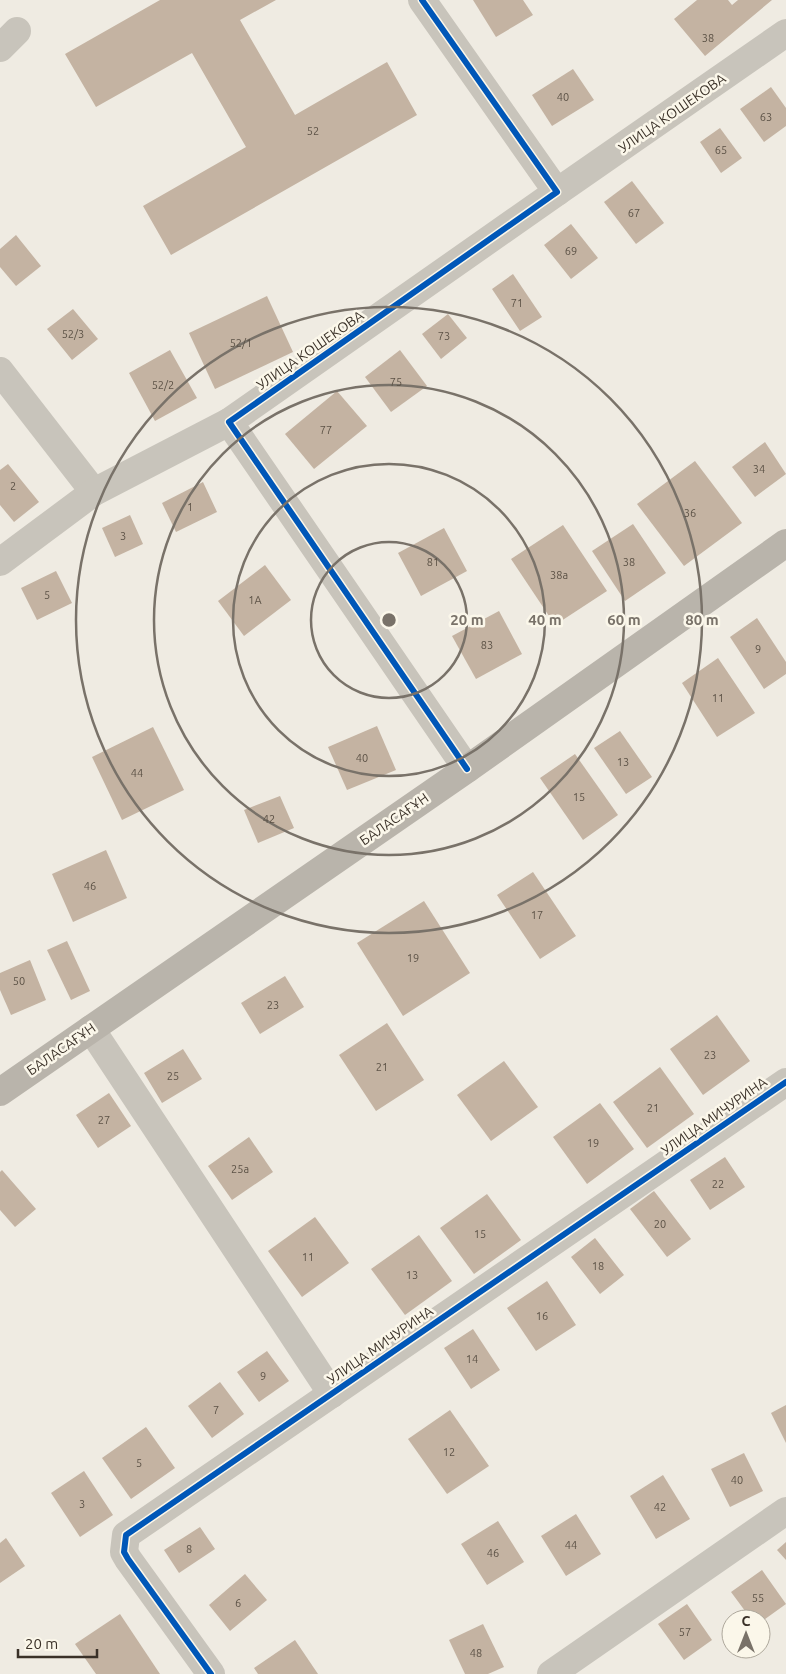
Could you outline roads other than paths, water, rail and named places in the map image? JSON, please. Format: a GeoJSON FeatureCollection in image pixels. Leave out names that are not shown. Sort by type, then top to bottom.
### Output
{"type":"FeatureCollection","features":[{"type":"Feature","properties":{"kind":"street"},"geometry":{"type":"LineString","coordinates":[[422,0],[558,192]]}},
{"type":"Feature","properties":{"kind":"street","name":"УЛИЦА КОШЕКОВА"},"geometry":{"type":"LineString","coordinates":[[0,562],[94,492],[230,422],[786,33]]}},
{"type":"Feature","properties":{"kind":"street"},"geometry":{"type":"LineString","coordinates":[[0,372],[94,492]]}},
{"type":"Feature","properties":{"kind":"street"},"geometry":{"type":"LineString","coordinates":[[230,422],[467,769]]}},
{"type":"Feature","properties":{"kind":"street","name":"БАЛАСАҒҰН"},"geometry":{"type":"LineString","coordinates":[[0,1092],[467,769],[786,543]]}},
{"type":"Feature","properties":{"kind":"street","name":"УЛИЦА МИЧУРИНА"},"geometry":{"type":"LineString","coordinates":[[91,1029],[332,1394]]}},
{"type":"Feature","properties":{"kind":"street","name":"УЛИЦА МИЧУРИНА"},"geometry":{"type":"LineString","coordinates":[[211,1674],[128,1559],[124,1552],[126,1535],[786,1082]]}},
{"type":"Feature","properties":{"kind":"street"},"geometry":{"type":"LineString","coordinates":[[551,1674],[786,1511]]}}]}
